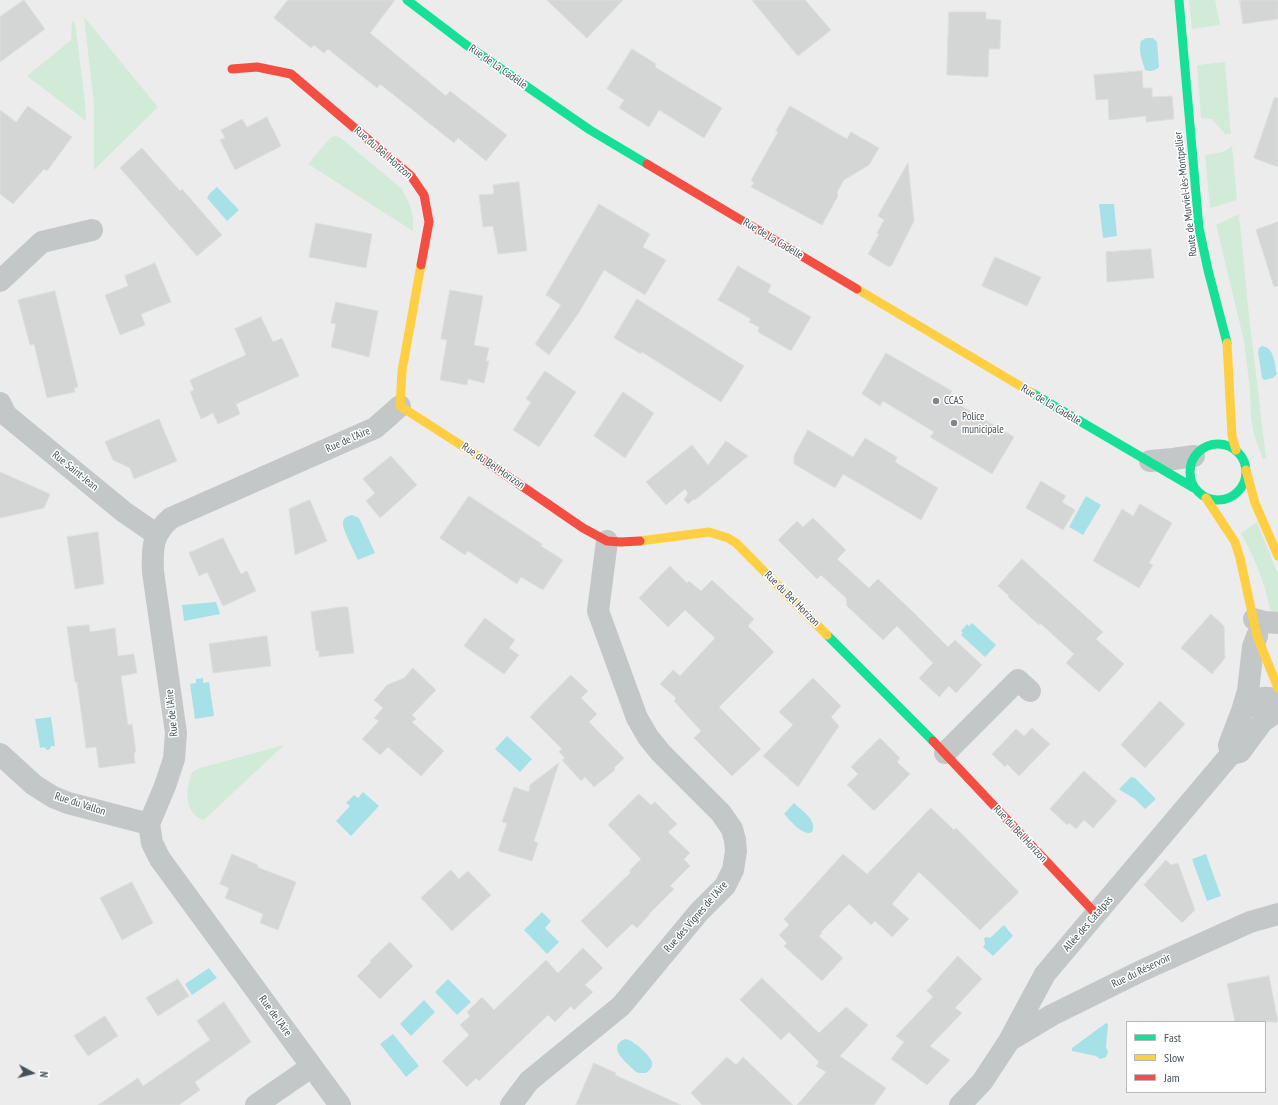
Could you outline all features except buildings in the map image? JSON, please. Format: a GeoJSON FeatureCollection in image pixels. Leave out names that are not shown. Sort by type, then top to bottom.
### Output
{"type":"FeatureCollection","features":[{"type":"Feature","properties":{"kind":"street","name":"Rue de La Cadelle"},"geometry":{"type":"LineString","coordinates":[[407,0],[465,44],[590,130],[891,310],[1135,454],[1150,461],[1179,481],[1194,488]]}},
{"type":"Feature","properties":{"kind":"street","name":"Route de Murviel-lès-Montpellier"},"geometry":{"type":"LineString","coordinates":[[1179,0],[1199,228],[1206,263],[1228,345],[1232,436],[1236,450]]}},
{"type":"Feature","properties":{"kind":"street","name":"Rue du Bel Horizon"},"geometry":{"type":"LineString","coordinates":[[232,69],[257,67],[291,74],[411,176],[424,195],[429,222],[402,371],[400,406],[509,476],[583,528],[607,540],[621,542],[636,541],[709,532],[728,538],[736,543],[945,753],[1096,914]]}},
{"type":"Feature","properties":{"kind":"street"},"geometry":{"type":"LineString","coordinates":[[0,281],[42,242],[92,230]]}},
{"type":"Feature","properties":{"kind":"street","name":"Route de Murviel-lès-Montpellier"},"geometry":{"type":"LineString","coordinates":[[1221,410],[1230,383]]}},
{"type":"Feature","properties":{"kind":"street","name":"Rue de l'Aire"},"geometry":{"type":"LineString","coordinates":[[340,1105],[160,860],[152,843],[149,824],[165,786],[174,758],[176,733],[153,572],[152,552],[156,534],[172,518],[375,428],[400,406]]}},
{"type":"Feature","properties":{"kind":"street","name":"Rue Saint-Jean"},"geometry":{"type":"LineString","coordinates":[[2,413],[124,512],[156,534]]}},
{"type":"Feature","properties":{"kind":"street"},"geometry":{"type":"LineString","coordinates":[[1211,436],[1190,464],[1189,472],[1191,481],[1194,488],[1206,498],[1235,542],[1255,628],[1278,688]]}},
{"type":"Feature","properties":{"kind":"street"},"geometry":{"type":"LineString","coordinates":[[1199,451],[1212,444],[1221,443],[1236,450],[1243,459],[1252,494],[1278,556]]}},
{"type":"Feature","properties":{"kind":"street","name":"Rue de La Cadelle"},"geometry":{"type":"LineString","coordinates":[[1150,461],[1173,460],[1199,451]]}},
{"type":"Feature","properties":{"kind":"street"},"geometry":{"type":"LineString","coordinates":[[1206,498],[1221,500],[1231,497],[1242,485],[1246,470]]}},
{"type":"Feature","properties":{"kind":"street","name":"Rue des Vignes de l'Aire"},"geometry":{"type":"LineString","coordinates":[[511,1105],[529,1081],[621,1006],[699,912],[726,886],[733,870],[735,860],[735,840],[727,821],[661,753],[648,738],[637,718],[598,611],[607,540]]}},
{"type":"Feature","properties":{"kind":"street"},"geometry":{"type":"LineString","coordinates":[[1255,628],[1265,622],[1278,623]]}},
{"type":"Feature","properties":{"kind":"street"},"geometry":{"type":"LineString","coordinates":[[1231,754],[1229,744],[1248,691],[1255,628]]}},
{"type":"Feature","properties":{"kind":"street"},"geometry":{"type":"LineString","coordinates":[[945,753],[1018,680],[1030,692]]}},
{"type":"Feature","properties":{"kind":"street"},"geometry":{"type":"LineString","coordinates":[[1242,711],[1253,702],[1261,698],[1269,697],[1278,700]]}},
{"type":"Feature","properties":{"kind":"street","name":"Allée des Catalpas"},"geometry":{"type":"LineString","coordinates":[[960,1105],[982,1082],[1009,1041],[1045,974],[1231,754],[1240,752],[1263,721],[1278,711]]}},
{"type":"Feature","properties":{"kind":"street","name":"Rue du Vallon"},"geometry":{"type":"LineString","coordinates":[[0,754],[34,785],[54,797],[68,803],[149,824]]}},
{"type":"Feature","properties":{"kind":"street","name":"Rue du Réservoir"},"geometry":{"type":"LineString","coordinates":[[1009,1041],[1052,1014],[1141,971],[1250,922],[1278,914]]}},
{"type":"Feature","properties":{"kind":"street"},"geometry":{"type":"LineString","coordinates":[[256,1105],[311,1066]]}},
{"type":"Feature","properties":{"kind":"green space"},"geometry":{"type":"Polygon","coordinates":[[[1189,0],[1215,0],[1220,25],[1192,29],[1189,0]]]}},
{"type":"Feature","properties":{"kind":"green space"},"geometry":{"type":"Polygon","coordinates":[[[84,17],[158,107],[94,170],[94,104],[84,17]]]}},
{"type":"Feature","properties":{"kind":"green space"},"geometry":{"type":"Polygon","coordinates":[[[72,21],[75,24],[76,31],[86,121],[27,76],[71,40],[72,21]]]}},
{"type":"Feature","properties":{"kind":"green space"},"geometry":{"type":"Polygon","coordinates":[[[1225,62],[1231,134],[1225,134],[1212,119],[1201,118],[1197,65],[1225,62]]]}},
{"type":"Feature","properties":{"kind":"green space"},"geometry":{"type":"Polygon","coordinates":[[[336,136],[341,138],[402,189],[410,205],[413,218],[413,231],[308,164],[331,137],[336,136]]]}},
{"type":"Feature","properties":{"kind":"green space"},"geometry":{"type":"Polygon","coordinates":[[[1232,146],[1237,200],[1210,208],[1205,155],[1223,152],[1232,146]]]}},
{"type":"Feature","properties":{"kind":"green space"},"geometry":{"type":"Polygon","coordinates":[[[1239,214],[1249,316],[1266,458],[1263,459],[1254,435],[1251,418],[1250,390],[1244,341],[1216,225],[1239,214]]]}},
{"type":"Feature","properties":{"kind":"green space"},"geometry":{"type":"Polygon","coordinates":[[[1257,522],[1278,574],[1278,616],[1273,613],[1269,606],[1260,575],[1241,533],[1257,522]]]}},
{"type":"Feature","properties":{"kind":"green space"},"geometry":{"type":"Polygon","coordinates":[[[284,745],[204,820],[194,814],[190,809],[187,797],[188,785],[190,777],[194,771],[200,768],[284,745]]]}},
{"type":"Feature","properties":{"kind":"water"},"geometry":{"type":"Polygon","coordinates":[[[1146,38],[1153,38],[1157,42],[1159,67],[1152,71],[1145,70],[1141,56],[1141,41],[1146,38]]]}},
{"type":"Feature","properties":{"kind":"water"},"geometry":{"type":"Polygon","coordinates":[[[217,187],[239,210],[227,221],[207,198],[217,187]]]}},
{"type":"Feature","properties":{"kind":"water"},"geometry":{"type":"Polygon","coordinates":[[[1099,204],[1114,204],[1117,236],[1103,238],[1099,204]]]}},
{"type":"Feature","properties":{"kind":"water"},"geometry":{"type":"Polygon","coordinates":[[[1262,346],[1266,347],[1272,353],[1277,374],[1273,378],[1264,380],[1262,378],[1258,352],[1259,348],[1262,346]]]}},
{"type":"Feature","properties":{"kind":"water"},"geometry":{"type":"Polygon","coordinates":[[[1086,496],[1101,505],[1083,535],[1069,527],[1086,496]]]}},
{"type":"Feature","properties":{"kind":"water"},"geometry":{"type":"Polygon","coordinates":[[[352,515],[359,518],[375,553],[358,560],[343,526],[343,521],[352,515]]]}},
{"type":"Feature","properties":{"kind":"water"},"geometry":{"type":"Polygon","coordinates":[[[216,602],[220,614],[184,621],[182,605],[216,602]]]}},
{"type":"Feature","properties":{"kind":"water"},"geometry":{"type":"Polygon","coordinates":[[[972,623],[996,645],[985,657],[961,635],[963,633],[961,631],[967,624],[969,626],[972,623]]]}},
{"type":"Feature","properties":{"kind":"water"},"geometry":{"type":"Polygon","coordinates":[[[203,678],[203,683],[209,682],[214,716],[195,719],[190,684],[196,683],[196,679],[203,678]]]}},
{"type":"Feature","properties":{"kind":"water"},"geometry":{"type":"Polygon","coordinates":[[[51,717],[55,746],[51,746],[50,749],[47,750],[44,747],[40,748],[35,719],[51,717]]]}},
{"type":"Feature","properties":{"kind":"water"},"geometry":{"type":"Polygon","coordinates":[[[507,736],[532,759],[520,772],[495,749],[507,736]]]}},
{"type":"Feature","properties":{"kind":"water"},"geometry":{"type":"Polygon","coordinates":[[[1131,777],[1135,778],[1155,798],[1155,800],[1145,809],[1135,799],[1119,789],[1131,777]]]}},
{"type":"Feature","properties":{"kind":"water"},"geometry":{"type":"Polygon","coordinates":[[[363,792],[379,806],[351,836],[336,821],[350,806],[346,803],[354,795],[358,798],[363,792]]]}},
{"type":"Feature","properties":{"kind":"water"},"geometry":{"type":"Polygon","coordinates":[[[794,803],[811,820],[813,824],[812,832],[808,833],[801,830],[784,814],[794,803]]]}},
{"type":"Feature","properties":{"kind":"water"},"geometry":{"type":"Polygon","coordinates":[[[1206,854],[1221,896],[1207,901],[1192,859],[1206,854]]]}},
{"type":"Feature","properties":{"kind":"water"},"geometry":{"type":"Polygon","coordinates":[[[542,912],[551,921],[545,928],[559,942],[547,954],[524,930],[542,912]]]}},
{"type":"Feature","properties":{"kind":"water"},"geometry":{"type":"Polygon","coordinates":[[[1004,925],[1013,936],[993,956],[983,947],[985,944],[984,938],[990,938],[1004,925]]]}},
{"type":"Feature","properties":{"kind":"water"},"geometry":{"type":"Polygon","coordinates":[[[209,968],[217,978],[192,995],[185,984],[209,968]]]}},
{"type":"Feature","properties":{"kind":"water"},"geometry":{"type":"Polygon","coordinates":[[[448,979],[471,1002],[457,1015],[435,992],[448,979]]]}},
{"type":"Feature","properties":{"kind":"water"},"geometry":{"type":"Polygon","coordinates":[[[424,1000],[435,1012],[411,1036],[400,1024],[424,1000]]]}},
{"type":"Feature","properties":{"kind":"water"},"geometry":{"type":"Polygon","coordinates":[[[1106,1023],[1108,1024],[1106,1047],[1108,1052],[1106,1057],[1100,1059],[1096,1056],[1072,1051],[1072,1048],[1106,1023]]]}},
{"type":"Feature","properties":{"kind":"water"},"geometry":{"type":"Polygon","coordinates":[[[393,1034],[419,1066],[406,1077],[380,1044],[393,1034]]]}},
{"type":"Feature","properties":{"kind":"water"},"geometry":{"type":"Polygon","coordinates":[[[625,1039],[636,1044],[651,1059],[652,1067],[646,1073],[636,1072],[620,1056],[617,1046],[619,1042],[625,1039]]]}},
{"type":"Feature","properties":{"kind":"traffic: fast"},"geometry":{"type":"LineString","coordinates":[[407,0],[465,44],[590,130],[647,164]]}},
{"type":"Feature","properties":{"kind":"traffic: fast"},"geometry":{"type":"LineString","coordinates":[[1179,0],[1199,228],[1227,343]]}},
{"type":"Feature","properties":{"kind":"traffic: fast"},"geometry":{"type":"LineString","coordinates":[[1032,393],[1194,488]]}},
{"type":"Feature","properties":{"kind":"traffic: fast"},"geometry":{"type":"LineString","coordinates":[[1212,444],[1224,444],[1238,452],[1246,466],[1246,472],[1244,483],[1238,492],[1224,500],[1212,500],[1202,495],[1195,488],[1190,478],[1190,466],[1195,456],[1202,449],[1212,444]]}},
{"type":"Feature","properties":{"kind":"traffic: fast"},"geometry":{"type":"LineString","coordinates":[[827,635],[933,741]]}},
{"type":"Feature","properties":{"kind":"traffic: slow"},"geometry":{"type":"LineString","coordinates":[[421,265],[402,371],[400,406],[481,458]]}},
{"type":"Feature","properties":{"kind":"traffic: slow"},"geometry":{"type":"LineString","coordinates":[[857,289],[1032,393]]}},
{"type":"Feature","properties":{"kind":"traffic: slow"},"geometry":{"type":"LineString","coordinates":[[1227,343],[1232,436],[1236,450]]}},
{"type":"Feature","properties":{"kind":"traffic: slow"},"geometry":{"type":"LineString","coordinates":[[1246,470],[1255,503],[1278,556]]}},
{"type":"Feature","properties":{"kind":"traffic: slow"},"geometry":{"type":"LineString","coordinates":[[1206,498],[1235,542],[1240,558],[1257,636],[1278,688]]}},
{"type":"Feature","properties":{"kind":"traffic: slow"},"geometry":{"type":"LineString","coordinates":[[640,541],[709,532],[728,538],[736,543],[827,635]]}},
{"type":"Feature","properties":{"kind":"traffic: jam"},"geometry":{"type":"LineString","coordinates":[[232,69],[257,67],[291,74],[411,176],[424,195],[429,222],[421,265]]}},
{"type":"Feature","properties":{"kind":"traffic: jam"},"geometry":{"type":"LineString","coordinates":[[647,164],[857,289]]}},
{"type":"Feature","properties":{"kind":"traffic: jam"},"geometry":{"type":"LineString","coordinates":[[481,458],[583,528],[607,541],[640,541]]}},
{"type":"Feature","properties":{"kind":"traffic: jam"},"geometry":{"type":"LineString","coordinates":[[933,741],[1096,914]]}},
{"type":"Feature","properties":{"kind":"place","name":"CCAS"},"geometry":{"type":"Point","coordinates":[936,401]}},
{"type":"Feature","properties":{"kind":"place","name":"Police municipale"},"geometry":{"type":"Point","coordinates":[954,423]}}]}
